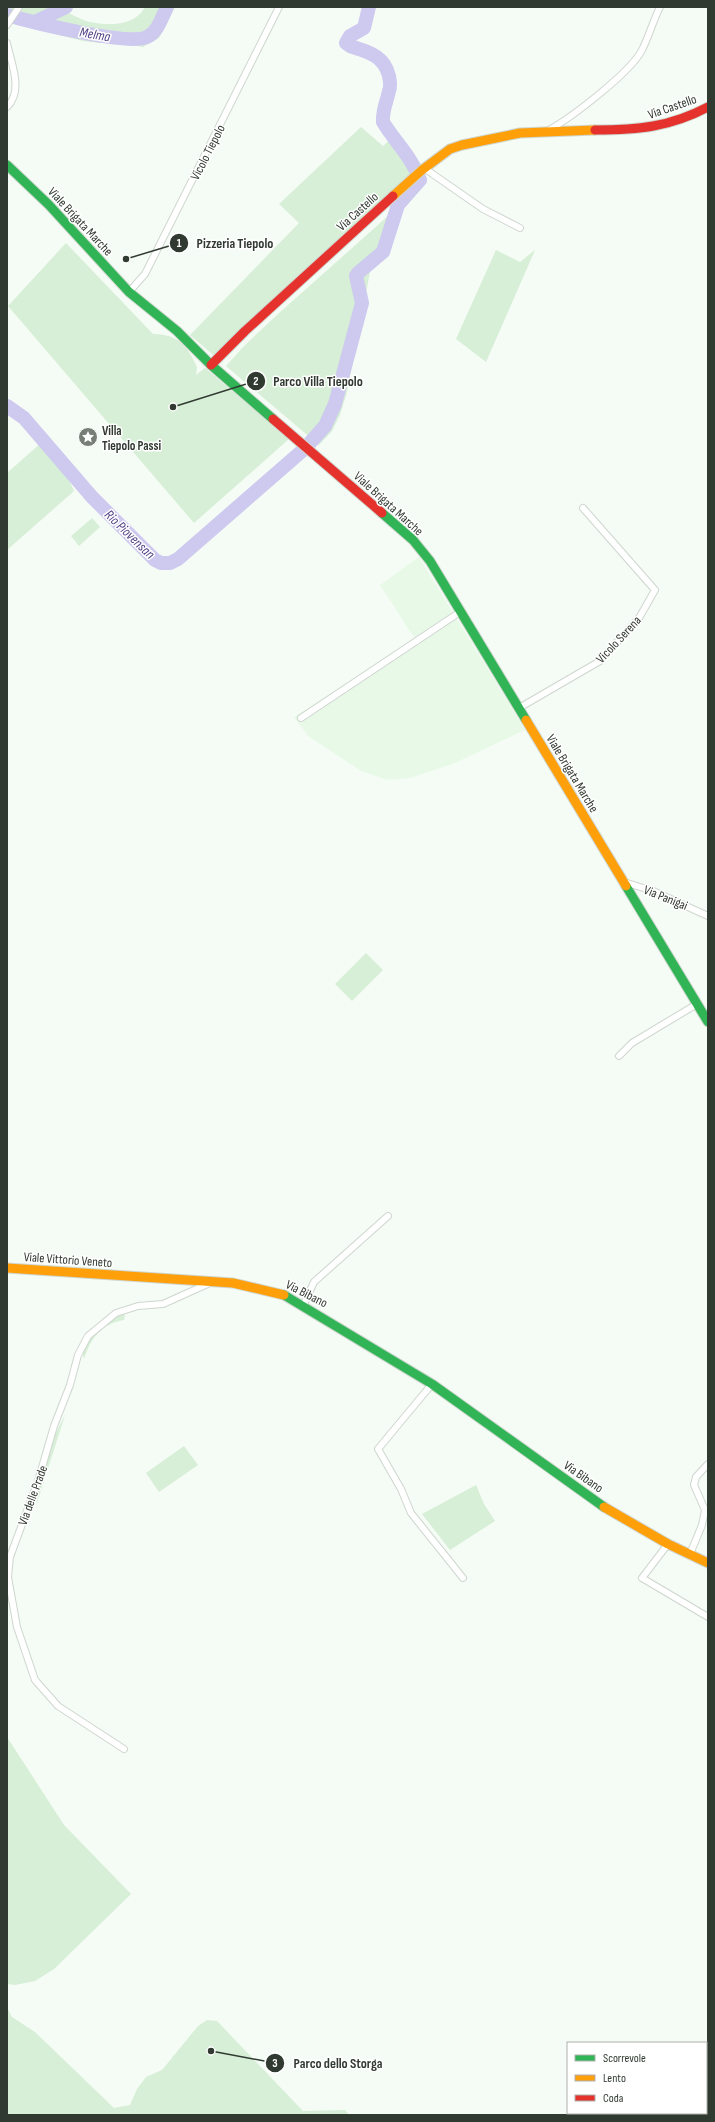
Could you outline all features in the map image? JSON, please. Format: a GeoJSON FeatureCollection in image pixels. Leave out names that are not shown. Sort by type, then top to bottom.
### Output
{"type":"FeatureCollection","features":[{"type":"Feature","properties":{"kind":"street","name":"Vicolo Tiepolo"},"geometry":{"type":"LineString","coordinates":[[129,292],[145,274],[279,7]]}},
{"type":"Feature","properties":{"kind":"street","name":"Via Castello"},"geometry":{"type":"LineString","coordinates":[[548,130],[566,120],[630,67],[642,51],[660,7]]}},
{"type":"Feature","properties":{"kind":"street"},"geometry":{"type":"LineString","coordinates":[[8,24],[17,9]]}},
{"type":"Feature","properties":{"kind":"street"},"geometry":{"type":"LineString","coordinates":[[7,43],[16,91],[13,100],[7,107]]}},
{"type":"Feature","properties":{"kind":"street","name":"Via Castello"},"geometry":{"type":"LineString","coordinates":[[211,365],[245,331],[423,169],[450,150],[462,145],[520,133],[548,130],[636,130],[662,125],[708,107]]}},
{"type":"Feature","properties":{"kind":"street","name":"Viale Brigata Marche"},"geometry":{"type":"LineString","coordinates":[[7,165],[49,205],[129,292],[177,331],[211,365],[413,540],[430,561],[622,882],[708,1022]]}},
{"type":"Feature","properties":{"kind":"street"},"geometry":{"type":"LineString","coordinates":[[423,169],[483,210],[520,228]]}},
{"type":"Feature","properties":{"kind":"street","name":"Vicolo Serena"},"geometry":{"type":"LineString","coordinates":[[519,708],[600,661],[639,618],[655,590],[583,508]]}},
{"type":"Feature","properties":{"kind":"street"},"geometry":{"type":"LineString","coordinates":[[301,718],[460,612]]}},
{"type":"Feature","properties":{"kind":"street","name":"Via Panigai"},"geometry":{"type":"LineString","coordinates":[[622,882],[653,891],[708,916]]}},
{"type":"Feature","properties":{"kind":"street"},"geometry":{"type":"LineString","coordinates":[[619,1056],[632,1043],[697,1004]]}},
{"type":"Feature","properties":{"kind":"street"},"geometry":{"type":"LineString","coordinates":[[304,1304],[314,1282],[388,1216]]}},
{"type":"Feature","properties":{"kind":"street","name":"Viale Vittorio Veneto"},"geometry":{"type":"LineString","coordinates":[[7,1268],[128,1276]]}},
{"type":"Feature","properties":{"kind":"street","name":"Via Bibano"},"geometry":{"type":"LineString","coordinates":[[128,1276],[212,1282],[264,1288],[286,1295],[304,1304],[432,1384],[611,1512],[668,1544],[708,1563]]}},
{"type":"Feature","properties":{"kind":"street","name":"Via delle Prade"},"geometry":{"type":"LineString","coordinates":[[124,1749],[58,1706],[35,1680],[17,1627],[8,1577],[10,1557],[38,1481],[54,1426],[70,1386],[78,1355],[85,1341],[116,1313],[138,1306],[164,1304],[212,1282]]}},
{"type":"Feature","properties":{"kind":"street"},"geometry":{"type":"LineString","coordinates":[[432,1384],[378,1449],[401,1489],[411,1513],[463,1578]]}},
{"type":"Feature","properties":{"kind":"street"},"geometry":{"type":"LineString","coordinates":[[690,1554],[702,1525],[705,1510],[694,1485],[696,1477],[708,1464]]}},
{"type":"Feature","properties":{"kind":"street"},"geometry":{"type":"LineString","coordinates":[[668,1544],[642,1578],[708,1617]]}},
{"type":"Feature","properties":{"kind":"shaded area"},"geometry":{"type":"Polygon","coordinates":[[[7,7],[53,9],[63,11],[87,21],[113,24],[135,18],[145,7],[175,7],[159,38],[143,47],[111,41],[99,43],[83,41],[7,22],[7,7]]]}},
{"type":"Feature","properties":{"kind":"shaded area"},"geometry":{"type":"Polygon","coordinates":[[[361,127],[383,146],[397,133],[424,168],[218,359],[190,335],[299,223],[279,204],[361,127]]]}},
{"type":"Feature","properties":{"kind":"shaded area"},"geometry":{"type":"Polygon","coordinates":[[[425,183],[403,210],[370,272],[347,392],[340,415],[332,431],[319,445],[226,366],[244,346],[278,314],[425,183]]]}},
{"type":"Feature","properties":{"kind":"shaded area"},"geometry":{"type":"Polygon","coordinates":[[[66,243],[153,334],[169,336],[180,342],[185,347],[197,367],[196,375],[205,368],[289,439],[194,523],[8,306],[66,243]]]}},
{"type":"Feature","properties":{"kind":"shaded area"},"geometry":{"type":"Polygon","coordinates":[[[496,250],[520,262],[535,250],[486,362],[456,339],[496,250]]]}},
{"type":"Feature","properties":{"kind":"shaded area"},"geometry":{"type":"Polygon","coordinates":[[[41,443],[68,477],[74,491],[7,550],[7,473],[41,443]]]}},
{"type":"Feature","properties":{"kind":"shaded area"},"geometry":{"type":"Polygon","coordinates":[[[92,518],[100,527],[79,546],[71,536],[92,518]]]}},
{"type":"Feature","properties":{"kind":"shaded area"},"geometry":{"type":"Polygon","coordinates":[[[419,557],[525,730],[453,764],[410,778],[387,780],[361,771],[308,736],[294,717],[415,639],[380,585],[419,557]]]}},
{"type":"Feature","properties":{"kind":"shaded area"},"geometry":{"type":"Polygon","coordinates":[[[366,953],[383,970],[352,1001],[335,984],[366,953]]]}},
{"type":"Feature","properties":{"kind":"shaded area"},"geometry":{"type":"Polygon","coordinates":[[[119,1313],[125,1315],[124,1320],[109,1325],[98,1333],[90,1345],[84,1359],[81,1349],[100,1325],[119,1313]]]}},
{"type":"Feature","properties":{"kind":"shaded area"},"geometry":{"type":"Polygon","coordinates":[[[65,1415],[37,1503],[33,1502],[46,1452],[65,1415]]]}},
{"type":"Feature","properties":{"kind":"shaded area"},"geometry":{"type":"Polygon","coordinates":[[[184,1446],[198,1465],[159,1492],[146,1473],[184,1446]]]}},
{"type":"Feature","properties":{"kind":"shaded area"},"geometry":{"type":"Polygon","coordinates":[[[476,1485],[484,1504],[495,1521],[450,1550],[422,1514],[476,1485]]]}},
{"type":"Feature","properties":{"kind":"shaded area"},"geometry":{"type":"Polygon","coordinates":[[[7,1737],[64,1825],[131,1894],[54,1969],[35,1981],[15,1985],[7,1984],[7,1737]]]}},
{"type":"Feature","properties":{"kind":"shaded area"},"geometry":{"type":"Polygon","coordinates":[[[7,2007],[12,2017],[35,2032],[114,2108],[130,2105],[137,2089],[146,2077],[162,2070],[198,2026],[207,2020],[217,2021],[303,2111],[345,2110],[349,2115],[7,2115],[7,2007]]]}},
{"type":"Feature","properties":{"kind":"waterway"},"geometry":{"type":"LineString","coordinates":[[35,22],[66,7]]}},
{"type":"Feature","properties":{"kind":"waterway","name":"Melma"},"geometry":{"type":"LineString","coordinates":[[7,15],[79,32],[101,36],[137,39],[147,37],[154,32],[167,7]]}},
{"type":"Feature","properties":{"kind":"waterway","name":"Rio Piovensan"},"geometry":{"type":"LineString","coordinates":[[308,445],[325,426],[335,404],[362,303],[356,276],[383,252],[398,205],[420,180],[413,164],[383,122],[384,110],[390,89],[387,69],[374,55],[346,43],[350,36],[364,28],[369,7]]}},
{"type":"Feature","properties":{"kind":"waterway","name":"Rio Piovensan"},"geometry":{"type":"LineString","coordinates":[[7,406],[24,418],[92,497],[155,560],[161,563],[170,563],[178,559],[302,451]]}},
{"type":"Feature","properties":{"kind":"traffic: fast"},"geometry":{"type":"LineString","coordinates":[[7,165],[49,205],[129,292],[177,331],[211,365],[273,419]]}},
{"type":"Feature","properties":{"kind":"traffic: fast"},"geometry":{"type":"LineString","coordinates":[[382,513],[413,540],[430,561],[526,720]]}},
{"type":"Feature","properties":{"kind":"traffic: fast"},"geometry":{"type":"LineString","coordinates":[[626,886],[708,1022]]}},
{"type":"Feature","properties":{"kind":"traffic: fast"},"geometry":{"type":"LineString","coordinates":[[284,1295],[432,1384],[604,1507]]}},
{"type":"Feature","properties":{"kind":"traffic: slow"},"geometry":{"type":"LineString","coordinates":[[393,196],[422,170],[450,149],[462,145],[520,133],[595,130]]}},
{"type":"Feature","properties":{"kind":"traffic: slow"},"geometry":{"type":"LineString","coordinates":[[526,720],[626,886]]}},
{"type":"Feature","properties":{"kind":"traffic: slow"},"geometry":{"type":"LineString","coordinates":[[7,1268],[233,1283],[284,1295]]}},
{"type":"Feature","properties":{"kind":"traffic: slow"},"geometry":{"type":"LineString","coordinates":[[604,1507],[668,1544],[708,1563]]}},
{"type":"Feature","properties":{"kind":"traffic: jam"},"geometry":{"type":"LineString","coordinates":[[595,130],[653,126],[680,119],[708,107]]}},
{"type":"Feature","properties":{"kind":"traffic: jam"},"geometry":{"type":"LineString","coordinates":[[211,365],[245,331],[393,196]]}},
{"type":"Feature","properties":{"kind":"traffic: jam"},"geometry":{"type":"LineString","coordinates":[[273,419],[382,513]]}},
{"type":"Feature","properties":{"kind":"place","name":"Pizzeria Tiepolo"},"geometry":{"type":"Point","coordinates":[126,259]}},
{"type":"Feature","properties":{"kind":"place","name":"Parco Villa Tiepolo"},"geometry":{"type":"Point","coordinates":[173,407]}},
{"type":"Feature","properties":{"kind":"place","name":"Villa Tiepolo Passi"},"geometry":{"type":"Point","coordinates":[88,437]}},
{"type":"Feature","properties":{"kind":"place","name":"Parco dello Storga"},"geometry":{"type":"Point","coordinates":[211,2051]}}]}
